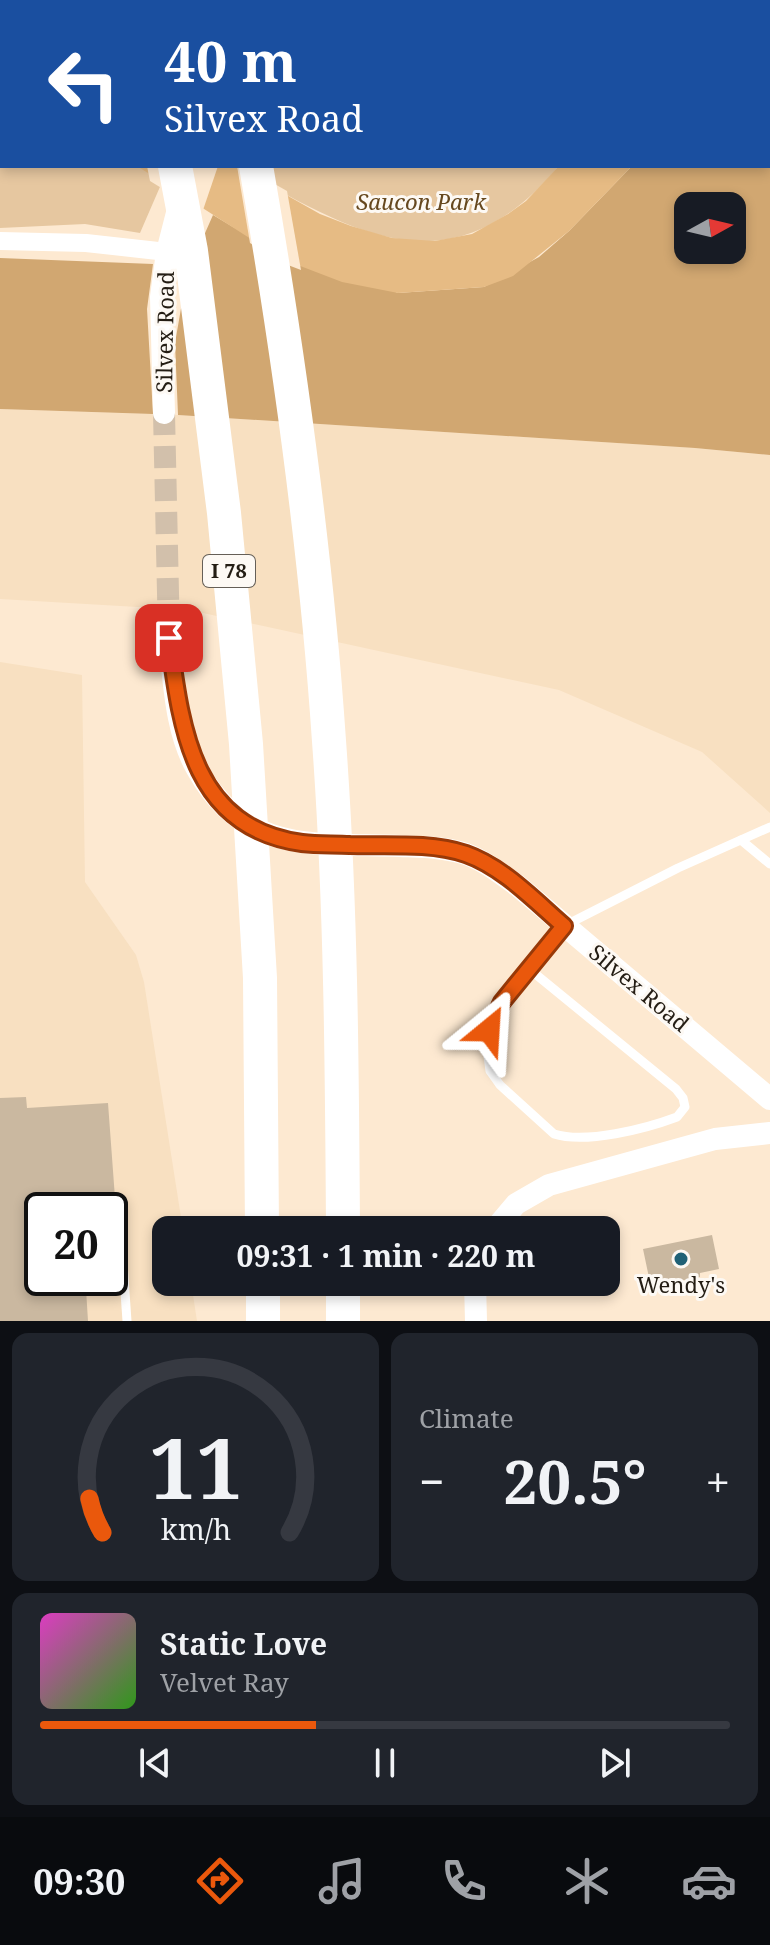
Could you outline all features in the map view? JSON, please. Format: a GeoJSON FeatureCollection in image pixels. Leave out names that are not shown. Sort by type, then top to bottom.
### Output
{"type":"FeatureCollection","features":[{"type":"Feature","properties":{"kind":"highway","name":"I 78"},"geometry":{"type":"LineString","coordinates":[[175,168],[191,251],[224,513],[246,744],[260,978],[262,1216]]}},
{"type":"Feature","properties":{"kind":"highway"},"geometry":{"type":"LineString","coordinates":[[256,168],[309,530],[329,740],[341,974],[343,1216]]}},
{"type":"Feature","properties":{"kind":"highway"},"geometry":{"type":"LineString","coordinates":[[263,1296],[263,1320]]}},
{"type":"Feature","properties":{"kind":"highway"},"geometry":{"type":"LineString","coordinates":[[343,1296],[343,1321]]}},
{"type":"Feature","properties":{"kind":"street","name":"Silvex Road"},"geometry":{"type":"LineString","coordinates":[[164,413],[160,322],[167,252],[191,168]]}},
{"type":"Feature","properties":{"kind":"street"},"geometry":{"type":"LineString","coordinates":[[0,241],[86,243],[167,252]]}},
{"type":"Feature","properties":{"kind":"street","name":"Silvex Road"},"geometry":{"type":"LineString","coordinates":[[169,638],[184,735],[196,768],[227,812],[242,823],[300,843],[432,848],[465,854],[500,873],[770,1099]]}},
{"type":"Feature","properties":{"kind":"street"},"geometry":{"type":"LineString","coordinates":[[506,1216],[516,1204],[549,1185],[715,1139],[770,1133]]}},
{"type":"Feature","properties":{"kind":"street"},"geometry":{"type":"LineString","coordinates":[[475,1296],[476,1321]]}},
{"type":"Feature","properties":{"kind":"lane"},"geometry":{"type":"LineString","coordinates":[[528,968],[676,1089],[684,1102],[682,1115],[591,1138],[566,1137],[550,1131],[492,1075],[489,1030],[502,1002],[528,968],[564,926],[635,888],[770,827]]}},
{"type":"Feature","properties":{"kind":"lane"},"geometry":{"type":"LineString","coordinates":[[741,840],[770,864]]}},
{"type":"Feature","properties":{"kind":"lane"},"geometry":{"type":"LineString","coordinates":[[125,1296],[127,1321]]}},
{"type":"Feature","properties":{"kind":"shaded area"},"geometry":{"type":"Polygon","coordinates":[[[140,168],[239,168],[320,214],[351,226],[392,238],[435,241],[472,234],[508,214],[526,201],[557,168],[630,168],[569,231],[513,276],[484,287],[398,293],[342,282],[282,259],[140,168]]]}},
{"type":"Feature","properties":{"kind":"shaded area"},"geometry":{"type":"Polygon","coordinates":[[[630,168],[770,168],[770,455],[178,415],[175,343],[187,274],[213,215],[233,227],[398,293],[484,287],[539,257],[630,168]]]}},
{"type":"Feature","properties":{"kind":"shaded area"},"geometry":{"type":"Polygon","coordinates":[[[0,258],[153,264],[147,309],[153,414],[0,409],[0,258]]]}},
{"type":"Feature","properties":{"kind":"shaded area"},"geometry":{"type":"Polygon","coordinates":[[[0,409],[178,415],[770,455],[770,813],[702,752],[559,690],[189,610],[0,599],[0,409]]]}},
{"type":"Feature","properties":{"kind":"shaded area"},"geometry":{"type":"Polygon","coordinates":[[[0,662],[82,675],[85,882],[136,955],[144,982],[181,1216],[152,1216],[152,1296],[193,1296],[197,1321],[0,1321],[0,662]]]}},
{"type":"Feature","properties":{"kind":"green space"},"geometry":{"type":"Polygon","coordinates":[[[0,168],[168,168],[140,233],[85,224],[0,228],[0,168]]]}},
{"type":"Feature","properties":{"kind":"green space","name":"Saucon Park"},"geometry":{"type":"Polygon","coordinates":[[[239,168],[557,168],[519,206],[480,230],[441,240],[402,240],[362,230],[239,168]]]}},
{"type":"Feature","properties":{"kind":"pier"},"geometry":{"type":"Polygon","coordinates":[[[147,168],[217,168],[202,213],[150,181],[147,168]]]}},
{"type":"Feature","properties":{"kind":"pier"},"geometry":{"type":"Polygon","coordinates":[[[237,168],[247,168],[287,191],[301,270],[280,262],[250,243],[237,168]]]}},
{"type":"Feature","properties":{"kind":"building"},"geometry":{"type":"Polygon","coordinates":[[[26,1097],[27,1108],[108,1103],[115,1192],[24,1192],[24,1296],[86,1296],[88,1321],[0,1321],[0,1098],[26,1097]]]}},
{"type":"Feature","properties":{"kind":"building","name":"Wendy's"},"geometry":{"type":"Polygon","coordinates":[[[712,1235],[719,1269],[700,1273],[700,1277],[651,1287],[643,1249],[712,1235]]]}},
{"type":"Feature","properties":{"kind":"tunnel"},"geometry":{"type":"LineString","coordinates":[[164,413],[169,638]]}},
{"type":"Feature","properties":{"kind":"place","name":"Wendy's"},"geometry":{"type":"Point","coordinates":[681,1259]}},
{"type":"Feature","properties":{"kind":"route"},"geometry":{"type":"LineString","coordinates":[[169,638],[184,735],[196,768],[227,812],[242,823],[300,843],[432,848],[465,854],[518,886],[564,926],[502,1002],[489,1030]]}}]}
